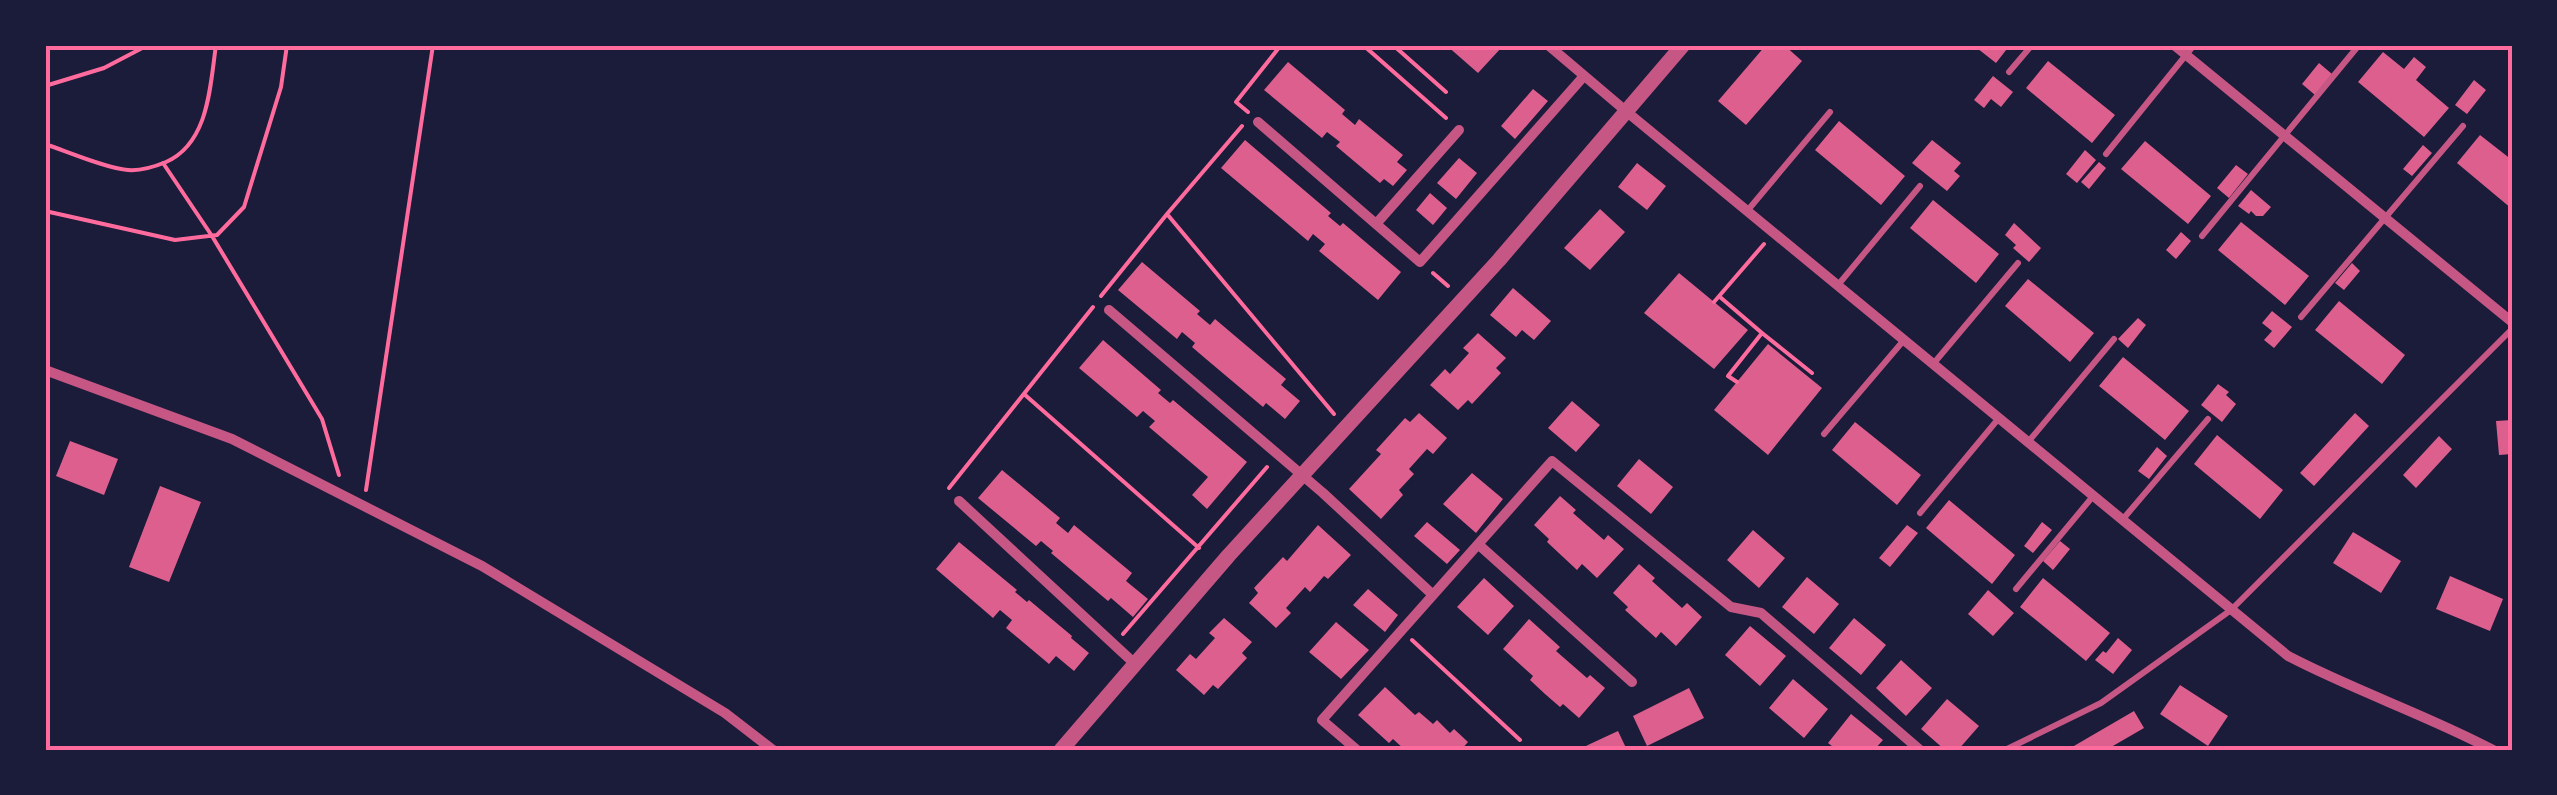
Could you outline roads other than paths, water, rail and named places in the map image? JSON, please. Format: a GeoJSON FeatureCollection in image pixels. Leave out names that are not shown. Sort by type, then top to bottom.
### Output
{"type":"FeatureCollection","features":[{"type":"Feature","properties":{"kind":"street"},"geometry":{"type":"LineString","coordinates":[[1548,45],[2288,656],[2493,750]]}},
{"type":"Feature","properties":{"kind":"street"},"geometry":{"type":"LineString","coordinates":[[1066,748],[1134,662],[1463,299],[1683,45]]}},
{"type":"Feature","properties":{"kind":"street"},"geometry":{"type":"LineString","coordinates":[[2174,45],[2512,325]]}},
{"type":"Feature","properties":{"kind":"street"},"geometry":{"type":"LineString","coordinates":[[1258,122],[1420,262],[1584,76]]}},
{"type":"Feature","properties":{"kind":"street"},"geometry":{"type":"LineString","coordinates":[[1376,224],[1459,130]]}},
{"type":"Feature","properties":{"kind":"street"},"geometry":{"type":"LineString","coordinates":[[1109,310],[1324,493],[1432,594]]}},
{"type":"Feature","properties":{"kind":"street"},"geometry":{"type":"LineString","coordinates":[[45,370],[232,439],[482,566],[725,713],[772,750]]}},
{"type":"Feature","properties":{"kind":"street"},"geometry":{"type":"LineString","coordinates":[[1358,750],[1322,720],[1552,461],[1731,607],[1761,613],[1920,750]]}},
{"type":"Feature","properties":{"kind":"street"},"geometry":{"type":"LineString","coordinates":[[959,501],[1134,662]]}},
{"type":"Feature","properties":{"kind":"street"},"geometry":{"type":"LineString","coordinates":[[1479,546],[1632,682]]}},
{"type":"Feature","properties":{"kind":"lane"},"geometry":{"type":"LineString","coordinates":[[2009,72],[2032,45]]}},
{"type":"Feature","properties":{"kind":"lane"},"geometry":{"type":"LineString","coordinates":[[2106,154],[2194,45]]}},
{"type":"Feature","properties":{"kind":"lane"},"geometry":{"type":"LineString","coordinates":[[2202,236],[2360,45]]}},
{"type":"Feature","properties":{"kind":"lane"},"geometry":{"type":"LineString","coordinates":[[1747,211],[1830,112]]}},
{"type":"Feature","properties":{"kind":"lane"},"geometry":{"type":"LineString","coordinates":[[2302,317],[2463,126]]}},
{"type":"Feature","properties":{"kind":"lane"},"geometry":{"type":"LineString","coordinates":[[1838,285],[1920,186]]}},
{"type":"Feature","properties":{"kind":"lane"},"geometry":{"type":"LineString","coordinates":[[1934,363],[2018,264]]}},
{"type":"Feature","properties":{"kind":"lane"},"geometry":{"type":"LineString","coordinates":[[2005,750],[2101,702],[2231,610],[2512,325]]}},
{"type":"Feature","properties":{"kind":"lane"},"geometry":{"type":"LineString","coordinates":[[1824,434],[1905,339]]}},
{"type":"Feature","properties":{"kind":"lane"},"geometry":{"type":"LineString","coordinates":[[2029,441],[2114,339]]}},
{"type":"Feature","properties":{"kind":"lane"},"geometry":{"type":"LineString","coordinates":[[1920,513],[2000,418]]}},
{"type":"Feature","properties":{"kind":"lane"},"geometry":{"type":"LineString","coordinates":[[2123,519],[2208,419]]}},
{"type":"Feature","properties":{"kind":"lane"},"geometry":{"type":"LineString","coordinates":[[2016,588],[2094,495]]}}]}
